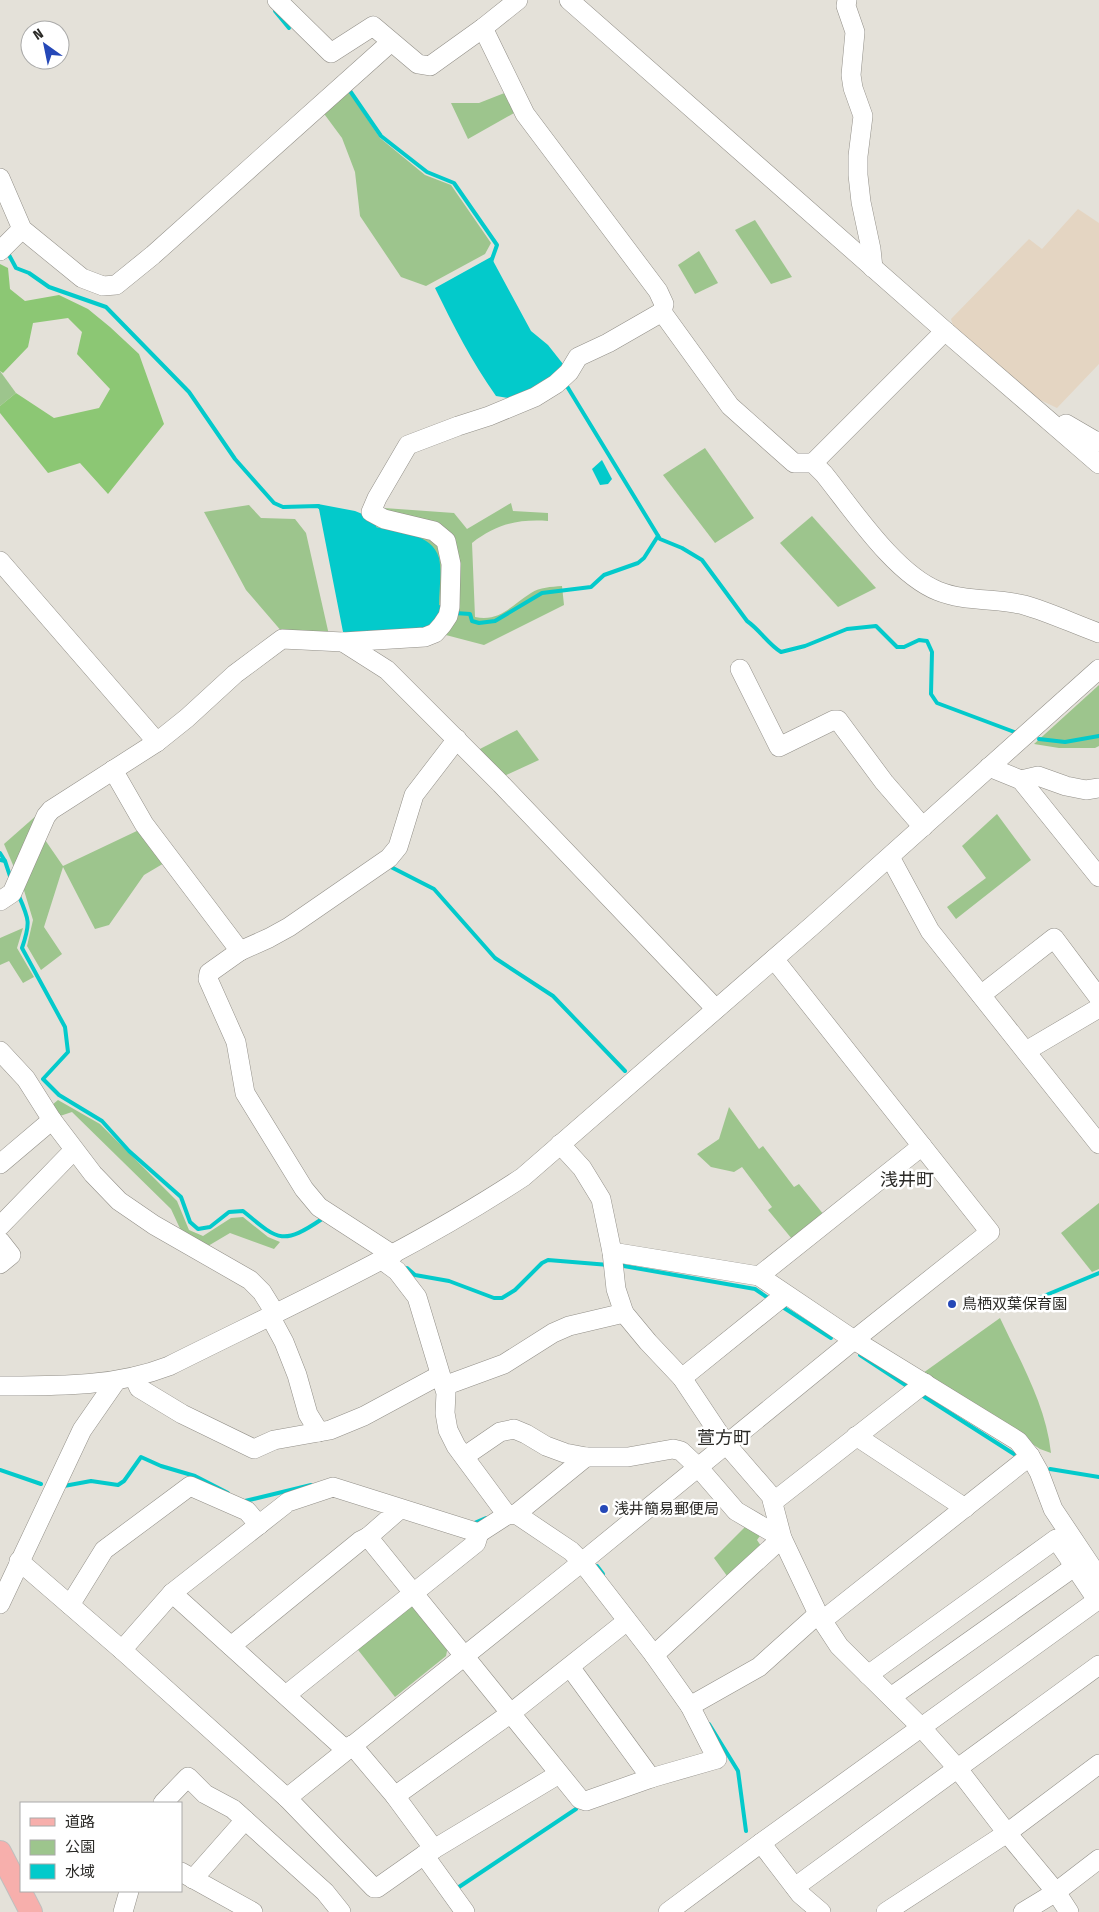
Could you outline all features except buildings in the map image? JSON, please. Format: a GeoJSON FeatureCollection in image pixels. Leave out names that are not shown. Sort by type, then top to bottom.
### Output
{"type":"FeatureCollection","features":[{"type":"Feature","properties":{"kind":"main road"},"geometry":{"type":"LineString","coordinates":[[0,1852],[20,1886]]}},
{"type":"Feature","properties":{"kind":"main road"},"geometry":{"type":"LineString","coordinates":[[23,1892],[31,1912]]}},
{"type":"Feature","properties":{"kind":"street"},"geometry":{"type":"LineString","coordinates":[[277,0],[331,54],[373,26],[418,64],[430,66],[518,0]]}},
{"type":"Feature","properties":{"kind":"street"},"geometry":{"type":"LineString","coordinates":[[569,0],[944,331],[1099,464]]}},
{"type":"Feature","properties":{"kind":"street"},"geometry":{"type":"LineString","coordinates":[[847,0],[846,6],[855,32],[851,74],[853,88],[863,116],[858,156],[858,176],[873,268]]}},
{"type":"Feature","properties":{"kind":"street"},"geometry":{"type":"LineString","coordinates":[[10,892],[46,816],[52,810],[157,742],[187,718],[235,674],[282,639],[343,642],[425,637],[435,633],[449,612],[451,564],[446,541],[434,531],[384,520],[371,512],[377,498],[408,445],[535,397],[562,378],[578,357],[608,343],[662,312],[664,304],[658,291],[525,114],[483,28]]}},
{"type":"Feature","properties":{"kind":"street"},"geometry":{"type":"LineString","coordinates":[[0,178],[22,229],[82,278],[103,286],[116,285],[391,42]]}},
{"type":"Feature","properties":{"kind":"street"},"geometry":{"type":"LineString","coordinates":[[0,251],[22,229]]}},
{"type":"Feature","properties":{"kind":"street"},"geometry":{"type":"LineString","coordinates":[[662,312],[730,406],[794,463],[813,463],[887,552],[912,575],[937,591],[963,598],[1024,605],[1099,633]]}},
{"type":"Feature","properties":{"kind":"street"},"geometry":{"type":"LineString","coordinates":[[813,463],[944,331]]}},
{"type":"Feature","properties":{"kind":"street"},"geometry":{"type":"LineString","coordinates":[[1049,420],[1062,421],[1096,442],[1099,441]]}},
{"type":"Feature","properties":{"kind":"street"},"geometry":{"type":"LineString","coordinates":[[0,560],[157,742]]}},
{"type":"Feature","properties":{"kind":"street"},"geometry":{"type":"LineString","coordinates":[[343,642],[387,670],[508,791],[716,1009]]}},
{"type":"Feature","properties":{"kind":"street"},"geometry":{"type":"LineString","coordinates":[[740,669],[779,747],[834,720],[838,720],[884,782],[923,827]]}},
{"type":"Feature","properties":{"kind":"street"},"geometry":{"type":"LineString","coordinates":[[0,1386],[56,1386],[125,1379],[168,1366],[388,1257],[478,1206],[523,1177],[890,857],[1099,670]]}},
{"type":"Feature","properties":{"kind":"street"},"geometry":{"type":"LineString","coordinates":[[368,1537],[580,1799],[586,1801],[651,1778],[717,1759],[659,1651],[627,1621],[582,1562],[571,1551],[511,1514],[456,1446],[448,1430],[445,1413],[446,1393],[417,1297],[388,1257],[319,1207],[304,1189],[245,1094],[236,1042],[208,979],[209,973],[240,951],[270,938],[289,927],[389,858],[398,847],[414,795],[456,739]]}},
{"type":"Feature","properties":{"kind":"street"},"geometry":{"type":"LineString","coordinates":[[989,768],[1021,780],[1099,877]]}},
{"type":"Feature","properties":{"kind":"street"},"geometry":{"type":"LineString","coordinates":[[113,770],[144,824],[240,951]]}},
{"type":"Feature","properties":{"kind":"street"},"geometry":{"type":"LineString","coordinates":[[1021,780],[1038,776],[1066,786],[1086,790],[1099,788]]}},
{"type":"Feature","properties":{"kind":"street"},"geometry":{"type":"LineString","coordinates":[[890,857],[930,931],[1099,1144]]}},
{"type":"Feature","properties":{"kind":"street"},"geometry":{"type":"LineString","coordinates":[[981,995],[1054,938],[1099,998]]}},
{"type":"Feature","properties":{"kind":"street"},"geometry":{"type":"LineString","coordinates":[[288,1798],[990,1232],[774,959]]}},
{"type":"Feature","properties":{"kind":"street"},"geometry":{"type":"LineString","coordinates":[[1026,1051],[1099,1008]]}},
{"type":"Feature","properties":{"kind":"street"},"geometry":{"type":"LineString","coordinates":[[0,1050],[26,1079],[74,1150],[93,1174],[119,1201],[154,1225],[250,1280],[262,1292],[300,1382],[308,1414],[320,1432]]}},
{"type":"Feature","properties":{"kind":"street"},"geometry":{"type":"LineString","coordinates":[[0,1164],[52,1120]]}},
{"type":"Feature","properties":{"kind":"street"},"geometry":{"type":"LineString","coordinates":[[560,1144],[582,1168],[601,1198],[613,1260],[616,1289],[624,1313],[682,1378],[726,1444],[771,1496],[782,1538],[821,1617],[839,1646],[921,1727],[958,1768],[1007,1833],[1056,1892],[1069,1912]]}},
{"type":"Feature","properties":{"kind":"street"},"geometry":{"type":"LineString","coordinates":[[613,1260],[759,1276],[922,1146]]}},
{"type":"Feature","properties":{"kind":"street"},"geometry":{"type":"LineString","coordinates":[[0,1226],[74,1150]]}},
{"type":"Feature","properties":{"kind":"street"},"geometry":{"type":"LineString","coordinates":[[0,1241],[11,1255],[0,1264]]}},
{"type":"Feature","properties":{"kind":"street"},"geometry":{"type":"LineString","coordinates":[[759,1276],[778,1300],[854,1340],[1018,1441],[1030,1456],[1039,1472],[1052,1509],[1099,1578]]}},
{"type":"Feature","properties":{"kind":"street"},"geometry":{"type":"LineString","coordinates":[[682,1378],[778,1300]]}},
{"type":"Feature","properties":{"kind":"street"},"geometry":{"type":"LineString","coordinates":[[125,1379],[182,1414],[254,1449],[274,1440],[330,1430],[442,1380],[504,1364],[553,1333],[569,1326],[624,1313]]}},
{"type":"Feature","properties":{"kind":"street"},"geometry":{"type":"LineString","coordinates":[[0,1604],[82,1430],[125,1379]]}},
{"type":"Feature","properties":{"kind":"street"},"geometry":{"type":"LineString","coordinates":[[773,1502],[924,1383]]}},
{"type":"Feature","properties":{"kind":"street"},"geometry":{"type":"LineString","coordinates":[[465,1456],[500,1432],[514,1429],[546,1446],[565,1453],[586,1457],[628,1457],[673,1449],[682,1451],[736,1511],[782,1538]]}},
{"type":"Feature","properties":{"kind":"street"},"geometry":{"type":"LineString","coordinates":[[856,1436],[966,1508]]}},
{"type":"Feature","properties":{"kind":"street"},"geometry":{"type":"LineString","coordinates":[[690,1706],[758,1667],[966,1508],[1030,1456]]}},
{"type":"Feature","properties":{"kind":"street"},"geometry":{"type":"LineString","coordinates":[[286,1695],[476,1542],[479,1533],[511,1514],[586,1457]]}},
{"type":"Feature","properties":{"kind":"street"},"geometry":{"type":"LineString","coordinates":[[70,1605],[104,1550],[190,1486],[247,1511],[259,1525]]}},
{"type":"Feature","properties":{"kind":"street"},"geometry":{"type":"LineString","coordinates":[[122,1650],[172,1593],[288,1502],[333,1487],[479,1533]]}},
{"type":"Feature","properties":{"kind":"street"},"geometry":{"type":"LineString","coordinates":[[230,1646],[360,1541],[368,1537],[400,1509]]}},
{"type":"Feature","properties":{"kind":"street"},"geometry":{"type":"LineString","coordinates":[[659,1651],[782,1538]]}},
{"type":"Feature","properties":{"kind":"street"},"geometry":{"type":"LineString","coordinates":[[668,1912],[1098,1599],[1056,1539],[868,1675]]}},
{"type":"Feature","properties":{"kind":"street"},"geometry":{"type":"LineString","coordinates":[[19,1561],[288,1798],[374,1888],[377,1888],[429,1852],[559,1774]]}},
{"type":"Feature","properties":{"kind":"street"},"geometry":{"type":"LineString","coordinates":[[891,1698],[1074,1567]]}},
{"type":"Feature","properties":{"kind":"street"},"geometry":{"type":"LineString","coordinates":[[172,1593],[286,1695],[349,1747],[395,1796],[465,1912]]}},
{"type":"Feature","properties":{"kind":"street"},"geometry":{"type":"LineString","coordinates":[[395,1796],[511,1713],[627,1621]]}},
{"type":"Feature","properties":{"kind":"street"},"geometry":{"type":"LineString","coordinates":[[795,1887],[1099,1665]]}},
{"type":"Feature","properties":{"kind":"street"},"geometry":{"type":"LineString","coordinates":[[570,1667],[651,1778]]}},
{"type":"Feature","properties":{"kind":"street"},"geometry":{"type":"LineString","coordinates":[[886,1912],[1007,1833],[1099,1764]]}},
{"type":"Feature","properties":{"kind":"street"},"geometry":{"type":"LineString","coordinates":[[165,1802],[188,1777],[205,1794],[233,1809],[325,1892],[341,1912]]}},
{"type":"Feature","properties":{"kind":"street"},"geometry":{"type":"LineString","coordinates":[[245,1820],[187,1876],[253,1912]]}},
{"type":"Feature","properties":{"kind":"street"},"geometry":{"type":"LineString","coordinates":[[761,1843],[800,1894],[821,1912]]}},
{"type":"Feature","properties":{"kind":"street"},"geometry":{"type":"LineString","coordinates":[[1023,1912],[1056,1892],[1099,1859]]}},
{"type":"Feature","properties":{"kind":"street"},"geometry":{"type":"LineString","coordinates":[[122,1912],[129,1892]]}},
{"type":"Feature","properties":{"kind":"shaded area"},"geometry":{"type":"Polygon","coordinates":[[[1078,209],[1099,223],[1099,364],[1057,408],[1032,396],[953,326],[951,319],[1029,239],[1042,249],[1078,209]]]}},
{"type":"Feature","properties":{"kind":"green space"},"geometry":{"type":"Polygon","coordinates":[[[347,89],[380,138],[425,175],[451,185],[491,243],[485,254],[426,286],[401,277],[360,216],[355,172],[342,138],[322,111],[347,89]]]}},
{"type":"Feature","properties":{"kind":"green space"},"geometry":{"type":"Polygon","coordinates":[[[507,92],[514,113],[468,139],[451,103],[479,103],[507,92]]]}},
{"type":"Feature","properties":{"kind":"green space"},"geometry":{"type":"Polygon","coordinates":[[[755,220],[792,277],[771,284],[735,230],[755,220]]]}},
{"type":"Feature","properties":{"kind":"green space"},"geometry":{"type":"Polygon","coordinates":[[[699,251],[718,283],[695,294],[678,265],[699,251]]]}},
{"type":"Feature","properties":{"kind":"green space"},"geometry":{"type":"Polygon","coordinates":[[[0,264],[8,268],[10,289],[25,301],[59,295],[88,309],[139,354],[164,424],[108,494],[80,463],[48,473],[0,413],[0,406],[16,393],[54,418],[99,408],[110,389],[77,354],[82,332],[68,318],[33,323],[28,347],[3,373],[0,371],[0,264]]]}},
{"type":"Feature","properties":{"kind":"green space"},"geometry":{"type":"Polygon","coordinates":[[[0,371],[16,393],[0,406],[0,371]]]}},
{"type":"Feature","properties":{"kind":"green space"},"geometry":{"type":"Polygon","coordinates":[[[705,448],[754,518],[715,543],[663,475],[705,448]]]}},
{"type":"Feature","properties":{"kind":"green space"},"geometry":{"type":"Polygon","coordinates":[[[511,503],[513,511],[548,513],[548,521],[527,521],[508,524],[490,531],[472,543],[475,617],[484,618],[499,615],[534,591],[542,588],[562,586],[564,605],[484,645],[442,634],[445,606],[439,605],[439,560],[411,535],[376,527],[377,520],[384,508],[454,513],[467,529],[511,503]]]}},
{"type":"Feature","properties":{"kind":"green space"},"geometry":{"type":"Polygon","coordinates":[[[249,505],[261,518],[295,519],[306,533],[329,635],[283,633],[246,590],[204,512],[249,505]]]}},
{"type":"Feature","properties":{"kind":"green space"},"geometry":{"type":"Polygon","coordinates":[[[812,516],[876,588],[838,607],[780,543],[812,516]]]}},
{"type":"Feature","properties":{"kind":"green space"},"geometry":{"type":"Polygon","coordinates":[[[1099,685],[1099,746],[1095,748],[1059,748],[1034,744],[1099,685]]]}},
{"type":"Feature","properties":{"kind":"green space"},"geometry":{"type":"Polygon","coordinates":[[[517,730],[539,760],[502,777],[476,751],[517,730]]]}},
{"type":"Feature","properties":{"kind":"green space"},"geometry":{"type":"Polygon","coordinates":[[[46,807],[16,872],[4,844],[46,807]]]}},
{"type":"Feature","properties":{"kind":"green space"},"geometry":{"type":"Polygon","coordinates":[[[997,814],[1031,860],[956,919],[947,907],[986,878],[962,846],[997,814]]]}},
{"type":"Feature","properties":{"kind":"green space"},"geometry":{"type":"Polygon","coordinates":[[[141,829],[166,862],[144,875],[109,925],[95,929],[63,867],[44,927],[62,954],[41,970],[27,946],[33,920],[23,887],[43,837],[63,866],[141,829]]]}},
{"type":"Feature","properties":{"kind":"green space"},"geometry":{"type":"Polygon","coordinates":[[[23,928],[17,948],[34,977],[23,983],[9,961],[0,965],[0,938],[23,928]]]}},
{"type":"Feature","properties":{"kind":"green space"},"geometry":{"type":"Polygon","coordinates":[[[58,1100],[100,1124],[177,1201],[189,1230],[203,1236],[231,1218],[243,1217],[268,1237],[280,1242],[274,1249],[230,1233],[208,1246],[183,1235],[171,1209],[72,1112],[60,1116],[52,1105],[58,1100]]]}},
{"type":"Feature","properties":{"kind":"green space"},"geometry":{"type":"Polygon","coordinates":[[[729,1107],[759,1149],[763,1146],[794,1187],[799,1184],[824,1215],[792,1239],[768,1210],[772,1207],[742,1167],[734,1172],[711,1167],[697,1154],[719,1139],[729,1107]]]}},
{"type":"Feature","properties":{"kind":"green space"},"geometry":{"type":"Polygon","coordinates":[[[1099,1203],[1099,1269],[1092,1272],[1061,1233],[1099,1203]]]}},
{"type":"Feature","properties":{"kind":"green space"},"geometry":{"type":"Polygon","coordinates":[[[1000,1318],[1038,1401],[1044,1418],[1051,1453],[1040,1449],[923,1373],[1000,1318]]]}},
{"type":"Feature","properties":{"kind":"green space"},"geometry":{"type":"Polygon","coordinates":[[[747,1525],[762,1533],[757,1540],[763,1549],[730,1580],[714,1558],[747,1525]]]}},
{"type":"Feature","properties":{"kind":"green space"},"geometry":{"type":"Polygon","coordinates":[[[408,1605],[415,1605],[448,1646],[446,1656],[395,1697],[355,1646],[408,1605]]]}},
{"type":"Feature","properties":{"kind":"water"},"geometry":{"type":"Polygon","coordinates":[[[491,257],[531,331],[548,345],[563,364],[555,379],[508,398],[496,396],[487,383],[463,343],[435,288],[491,257]]]}},
{"type":"Feature","properties":{"kind":"water"},"geometry":{"type":"Polygon","coordinates":[[[602,460],[612,479],[608,484],[600,485],[592,469],[602,460]]]}},
{"type":"Feature","properties":{"kind":"water"},"geometry":{"type":"Polygon","coordinates":[[[318,504],[355,511],[377,520],[376,527],[404,532],[429,543],[439,558],[439,605],[445,606],[434,628],[344,637],[318,504]]]}},
{"type":"Feature","properties":{"kind":"waterway"},"geometry":{"type":"LineString","coordinates":[[275,11],[289,28]]}},
{"type":"Feature","properties":{"kind":"waterway"},"geometry":{"type":"LineString","coordinates":[[348,88],[381,136],[427,172],[454,183],[497,245],[491,262]]}},
{"type":"Feature","properties":{"kind":"waterway"},"geometry":{"type":"LineString","coordinates":[[9,255],[16,268],[29,273],[49,287],[106,307],[189,392],[235,459],[274,503],[283,507],[318,506],[321,508]]}},
{"type":"Feature","properties":{"kind":"waterway"},"geometry":{"type":"LineString","coordinates":[[565,383],[660,539],[682,548],[702,560],[747,621],[776,649],[781,652],[805,646],[847,629],[876,626],[897,647],[904,647],[919,640],[927,641],[932,652],[931,694],[937,703],[1017,733]]}},
{"type":"Feature","properties":{"kind":"waterway"},"geometry":{"type":"LineString","coordinates":[[455,613],[470,614],[472,621],[479,623],[495,621],[542,593],[591,587],[604,575],[638,563],[644,558],[658,536]]}},
{"type":"Feature","properties":{"kind":"waterway"},"geometry":{"type":"LineString","coordinates":[[1039,739],[1065,742],[1099,736]]}},
{"type":"Feature","properties":{"kind":"waterway"},"geometry":{"type":"LineString","coordinates":[[0,853],[5,861]]}},
{"type":"Feature","properties":{"kind":"waterway"},"geometry":{"type":"LineString","coordinates":[[0,860],[5,861],[11,879]]}},
{"type":"Feature","properties":{"kind":"waterway"},"geometry":{"type":"LineString","coordinates":[[389,866],[434,889],[495,958],[553,996],[625,1071]]}},
{"type":"Feature","properties":{"kind":"waterway"},"geometry":{"type":"LineString","coordinates":[[18,894],[28,921],[22,948],[65,1027],[68,1052],[43,1079],[59,1095],[102,1121],[129,1151],[181,1197],[190,1222],[198,1229],[210,1227],[229,1212],[243,1211],[264,1228],[281,1236],[298,1233],[324,1219]]}},
{"type":"Feature","properties":{"kind":"waterway"},"geometry":{"type":"LineString","coordinates":[[407,1268],[415,1275],[449,1281],[494,1298],[502,1298],[515,1290],[542,1263],[548,1260],[609,1265]]}},
{"type":"Feature","properties":{"kind":"waterway"},"geometry":{"type":"LineString","coordinates":[[618,1265],[755,1289],[771,1300]]}},
{"type":"Feature","properties":{"kind":"waterway"},"geometry":{"type":"LineString","coordinates":[[1039,1298],[1099,1273]]}},
{"type":"Feature","properties":{"kind":"waterway"},"geometry":{"type":"LineString","coordinates":[[781,1306],[831,1338]]}},
{"type":"Feature","properties":{"kind":"waterway"},"geometry":{"type":"LineString","coordinates":[[860,1355],[910,1388]]}},
{"type":"Feature","properties":{"kind":"waterway"},"geometry":{"type":"LineString","coordinates":[[920,1394],[1014,1454]]}},
{"type":"Feature","properties":{"kind":"waterway"},"geometry":{"type":"LineString","coordinates":[[64,1486],[91,1481],[118,1485],[124,1481],[141,1457],[161,1466],[195,1476],[228,1493]]}},
{"type":"Feature","properties":{"kind":"waterway"},"geometry":{"type":"LineString","coordinates":[[1050,1469],[1099,1477]]}},
{"type":"Feature","properties":{"kind":"waterway"},"geometry":{"type":"LineString","coordinates":[[0,1470],[41,1484]]}},
{"type":"Feature","properties":{"kind":"waterway"},"geometry":{"type":"LineString","coordinates":[[245,1501],[311,1485]]}},
{"type":"Feature","properties":{"kind":"waterway"},"geometry":{"type":"LineString","coordinates":[[472,1524],[486,1518]]}},
{"type":"Feature","properties":{"kind":"waterway"},"geometry":{"type":"LineString","coordinates":[[597,1566],[603,1574]]}},
{"type":"Feature","properties":{"kind":"waterway"},"geometry":{"type":"LineString","coordinates":[[709,1724],[738,1771],[746,1831]]}},
{"type":"Feature","properties":{"kind":"waterway"},"geometry":{"type":"LineString","coordinates":[[456,1889],[576,1809]]}},
{"type":"Feature","properties":{"kind":"place","name":"鳥栖双葉保育園"},"geometry":{"type":"Point","coordinates":[952,1304]}},
{"type":"Feature","properties":{"kind":"place","name":"浅井簡易郵便局"},"geometry":{"type":"Point","coordinates":[604,1509]}},
{"type":"Feature","properties":{"kind":"district","name":"浅井町"},"geometry":{"type":"Point","coordinates":[907,1180]}},
{"type":"Feature","properties":{"kind":"district","name":"萱方町"},"geometry":{"type":"Point","coordinates":[724,1438]}}]}
